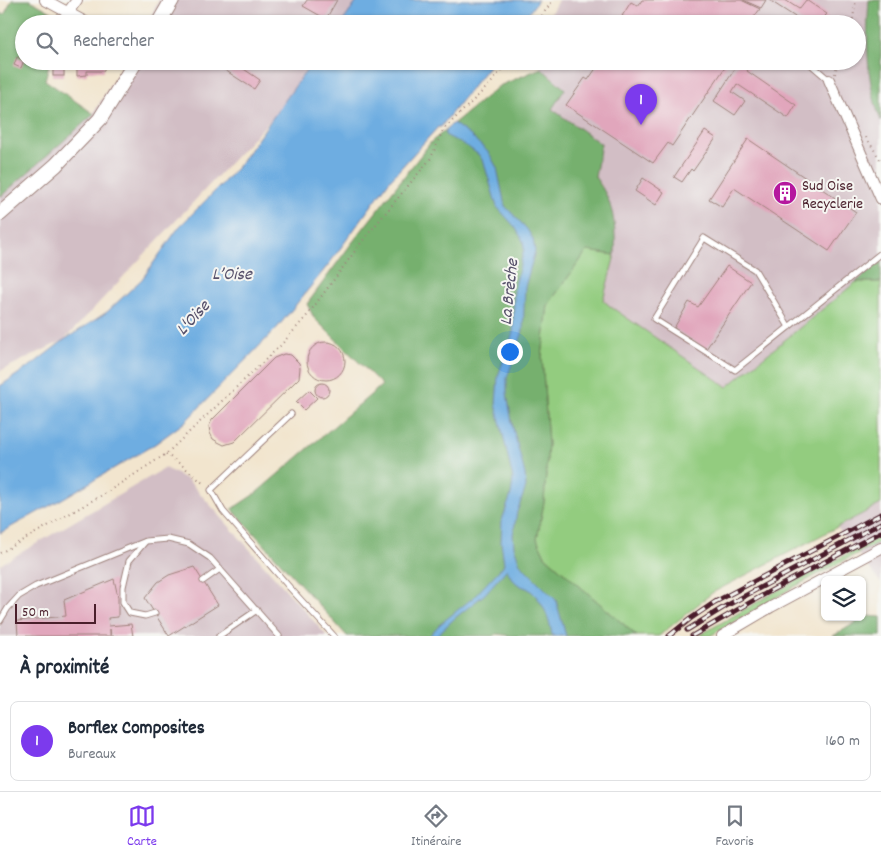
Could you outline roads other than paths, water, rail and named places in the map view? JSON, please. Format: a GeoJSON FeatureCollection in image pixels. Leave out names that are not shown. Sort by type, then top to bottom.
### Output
{"type":"FeatureCollection","features":[{"type":"Feature","properties":{"kind":"main road"},"geometry":{"type":"LineString","coordinates":[[163,15],[172,0]]}},
{"type":"Feature","properties":{"kind":"main road"},"geometry":{"type":"LineString","coordinates":[[0,214],[56,165],[100,118],[130,70]]}},
{"type":"Feature","properties":{"kind":"street"},"geometry":{"type":"LineString","coordinates":[[45,0],[73,15]]}},
{"type":"Feature","properties":{"kind":"street"},"geometry":{"type":"LineString","coordinates":[[68,12],[77,0]]}},
{"type":"Feature","properties":{"kind":"street"},"geometry":{"type":"LineString","coordinates":[[829,80],[881,199]]}},
{"type":"Feature","properties":{"kind":"street"},"geometry":{"type":"LineString","coordinates":[[722,636],[785,599],[881,548]]}},
{"type":"Feature","properties":{"kind":"lane"},"geometry":{"type":"LineString","coordinates":[[817,70],[829,80]]}},
{"type":"Feature","properties":{"kind":"lane"},"geometry":{"type":"LineString","coordinates":[[789,327],[755,270],[704,238],[654,320],[735,370],[789,327],[881,253]]}},
{"type":"Feature","properties":{"kind":"lane"},"geometry":{"type":"LineString","coordinates":[[291,414],[211,490],[223,511],[334,636]]}},
{"type":"Feature","properties":{"kind":"lane"},"geometry":{"type":"LineString","coordinates":[[0,621],[18,596],[36,586],[146,541],[168,539],[190,544],[210,558],[280,636]]}},
{"type":"Feature","properties":{"kind":"lane"},"geometry":{"type":"LineString","coordinates":[[146,541],[129,562],[123,587],[123,602],[130,613],[145,616],[154,613]]}},
{"type":"Feature","properties":{"kind":"lane"},"geometry":{"type":"LineString","coordinates":[[203,581],[220,569]]}},
{"type":"Feature","properties":{"kind":"lane"},"geometry":{"type":"LineString","coordinates":[[219,636],[257,610]]}},
{"type":"Feature","properties":{"kind":"water"},"geometry":{"type":"Polygon","coordinates":[[[358,0],[538,0],[527,15],[347,15],[358,0]]]}},
{"type":"Feature","properties":{"kind":"water","name":"L’Oise"},"geometry":{"type":"Polygon","coordinates":[[[307,70],[486,70],[441,127],[438,127],[390,180],[329,264],[277,328],[185,422],[155,444],[0,533],[0,386],[107,312],[142,279],[179,227],[239,165],[307,70]]]}},
{"type":"Feature","properties":{"kind":"water"},"geometry":{"type":"Polygon","coordinates":[[[453,123],[471,136],[489,153],[497,168],[505,206],[527,229],[533,239],[535,251],[525,287],[523,331],[507,378],[507,393],[513,428],[525,474],[526,487],[517,512],[513,535],[514,547],[520,564],[556,600],[566,636],[552,636],[548,617],[539,599],[530,590],[515,582],[507,569],[485,594],[436,636],[429,636],[439,625],[474,597],[504,563],[501,542],[502,520],[511,495],[513,479],[496,404],[498,376],[513,333],[514,290],[524,249],[523,241],[515,227],[497,207],[484,163],[479,155],[445,135],[445,131],[453,123]]]}},
{"type":"Feature","properties":{"kind":"railway"},"geometry":{"type":"LineString","coordinates":[[669,636],[715,602],[881,514]]}},
{"type":"Feature","properties":{"kind":"railway"},"geometry":{"type":"LineString","coordinates":[[687,630],[726,606],[881,523]]}},
{"type":"Feature","properties":{"kind":"railway"},"geometry":{"type":"LineString","coordinates":[[692,636],[772,590],[881,532]]}},
{"type":"Feature","properties":{"kind":"place","name":"Borflex Composites"},"geometry":{"type":"Point","coordinates":[641,125]}},
{"type":"Feature","properties":{"kind":"place","name":"Sud Oise Recyclerie"},"geometry":{"type":"Point","coordinates":[785,193]}},
{"type":"Feature","properties":{"kind":"water label","name":"La Brèche"},"geometry":{"type":"Point","coordinates":[508,292]}},
{"type":"Feature","properties":{"kind":"water label","name":"L'Oise"},"geometry":{"type":"Point","coordinates":[192,317]}}]}
